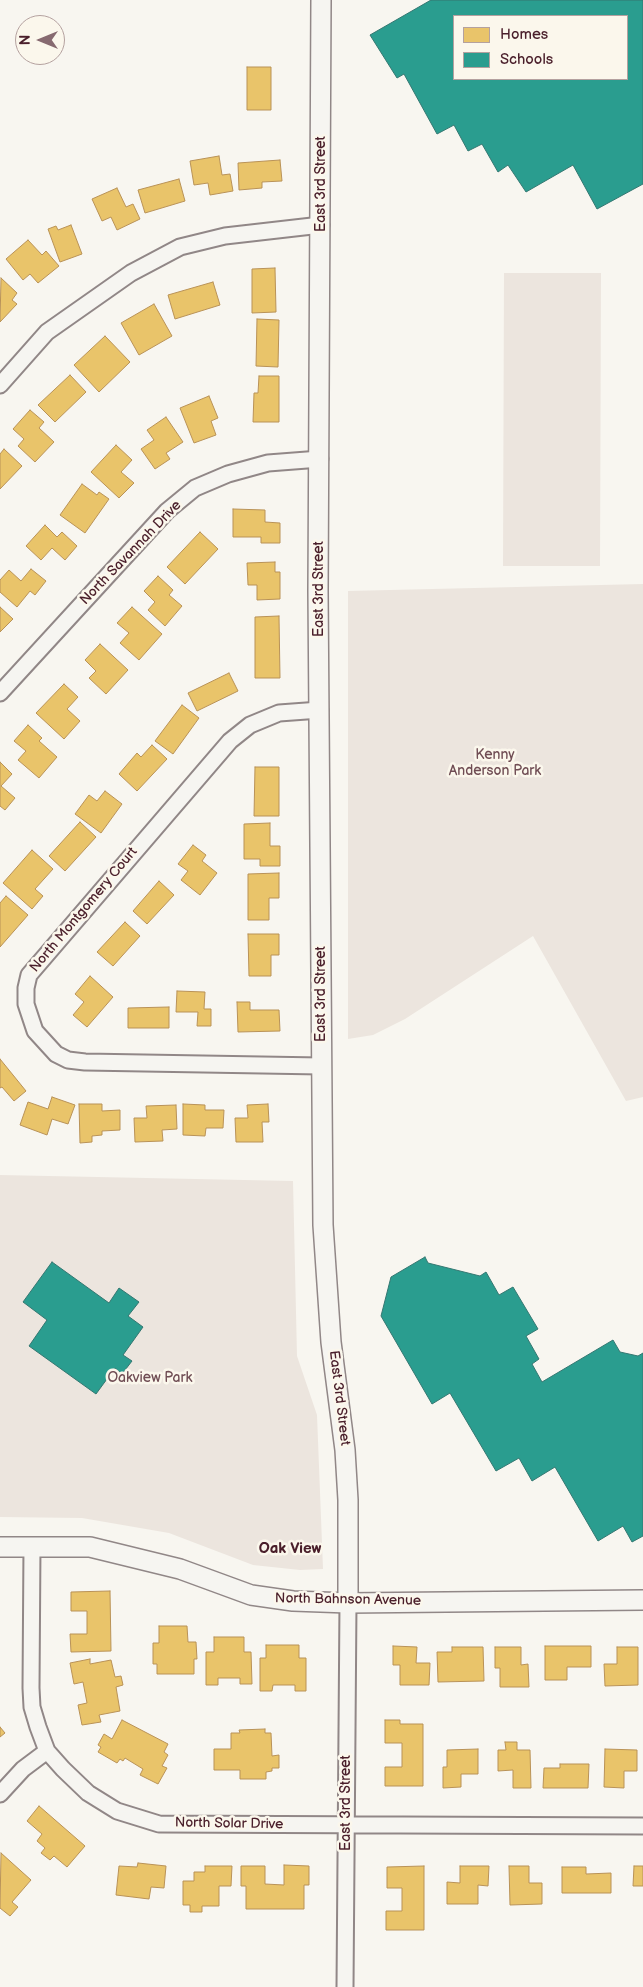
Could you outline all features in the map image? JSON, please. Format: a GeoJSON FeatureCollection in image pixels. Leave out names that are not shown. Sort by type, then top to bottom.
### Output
{"type":"FeatureCollection","features":[{"type":"Feature","properties":{"kind":"street","name":"East 3rd Street"},"geometry":{"type":"LineString","coordinates":[[322,0],[318,591],[323,1225],[331,1342],[346,1450],[348,1500],[345,1987]]}},
{"type":"Feature","properties":{"kind":"street"},"geometry":{"type":"LineString","coordinates":[[0,385],[47,332],[131,273],[180,247],[225,236],[321,225]]}},
{"type":"Feature","properties":{"kind":"street","name":"North Savannah Drive"},"geometry":{"type":"LineString","coordinates":[[0,693],[168,511],[195,488],[228,474],[268,463],[320,459]]}},
{"type":"Feature","properties":{"kind":"street","name":"North Montgomery Court"},"geometry":{"type":"LineString","coordinates":[[320,710],[279,713],[250,725],[230,741],[29,975],[26,988],[26,1004],[35,1031],[56,1054],[68,1060],[85,1062],[322,1066]]}},
{"type":"Feature","properties":{"kind":"street","name":"North Solar Drive"},"geometry":{"type":"LineString","coordinates":[[32,1546],[30,1664],[32,1707],[48,1750],[63,1769],[88,1793],[117,1811],[159,1824],[643,1826]]}},
{"type":"Feature","properties":{"kind":"street","name":"North Bahnson Avenue"},"geometry":{"type":"LineString","coordinates":[[0,1547],[90,1547],[180,1569],[251,1595],[271,1599],[348,1603],[643,1600]]}},
{"type":"Feature","properties":{"kind":"street"},"geometry":{"type":"LineString","coordinates":[[0,1794],[23,1769],[48,1750]]}},
{"type":"Feature","properties":{"kind":"green space"},"geometry":{"type":"Polygon","coordinates":[[[504,273],[601,273],[600,566],[503,566],[504,273]]]}},
{"type":"Feature","properties":{"kind":"green space","name":"Kenny Anderson Park"},"geometry":{"type":"Polygon","coordinates":[[[643,584],[643,1097],[626,1101],[533,936],[405,1019],[373,1035],[348,1039],[348,591],[643,584]]]}},
{"type":"Feature","properties":{"kind":"green space","name":"Oakview Park"},"geometry":{"type":"Polygon","coordinates":[[[0,1175],[293,1181],[297,1356],[317,1415],[323,1569],[300,1570],[253,1565],[169,1533],[82,1518],[0,1517],[0,1175]]]}},
{"type":"Feature","properties":{"kind":"building: Homes"},"geometry":{"type":"Polygon","coordinates":[[[247,67],[271,67],[271,110],[247,110],[247,67]]]}},
{"type":"Feature","properties":{"kind":"building: Homes"},"geometry":{"type":"Polygon","coordinates":[[[219,156],[222,175],[230,174],[233,191],[210,195],[208,183],[194,185],[190,161],[219,156]]]}},
{"type":"Feature","properties":{"kind":"building: Homes"},"geometry":{"type":"Polygon","coordinates":[[[280,160],[282,181],[262,182],[262,188],[239,190],[238,163],[280,160]]]}},
{"type":"Feature","properties":{"kind":"building: Homes"},"geometry":{"type":"Polygon","coordinates":[[[179,179],[185,201],[145,213],[138,190],[179,179]]]}},
{"type":"Feature","properties":{"kind":"building: Homes"},"geometry":{"type":"Polygon","coordinates":[[[117,188],[126,207],[133,204],[140,219],[117,230],[111,217],[102,221],[92,199],[117,188]]]}},
{"type":"Feature","properties":{"kind":"building: Homes"},"geometry":{"type":"Polygon","coordinates":[[[71,225],[82,254],[60,262],[48,229],[56,226],[58,230],[71,225]]]}},
{"type":"Feature","properties":{"kind":"building: Homes"},"geometry":{"type":"Polygon","coordinates":[[[28,240],[42,255],[46,251],[59,266],[38,283],[30,274],[23,280],[6,259],[28,240]]]}},
{"type":"Feature","properties":{"kind":"building: Homes"},"geometry":{"type":"Polygon","coordinates":[[[275,268],[276,312],[252,313],[252,269],[275,268]]]}},
{"type":"Feature","properties":{"kind":"building: Homes"},"geometry":{"type":"Polygon","coordinates":[[[1,278],[17,293],[12,300],[17,304],[0,322],[1,278]]]}},
{"type":"Feature","properties":{"kind":"building: Homes"},"geometry":{"type":"Polygon","coordinates":[[[213,282],[220,305],[175,319],[168,295],[213,282]]]}},
{"type":"Feature","properties":{"kind":"building: Homes"},"geometry":{"type":"Polygon","coordinates":[[[154,304],[172,336],[139,355],[121,323],[154,304]]]}},
{"type":"Feature","properties":{"kind":"building: Homes"},"geometry":{"type":"Polygon","coordinates":[[[257,319],[279,320],[278,367],[256,366],[257,319]]]}},
{"type":"Feature","properties":{"kind":"building: Homes"},"geometry":{"type":"Polygon","coordinates":[[[105,336],[130,362],[99,392],[74,365],[105,336]]]}},
{"type":"Feature","properties":{"kind":"building: Homes"},"geometry":{"type":"Polygon","coordinates":[[[70,375],[86,392],[55,422],[38,405],[70,375]]]}},
{"type":"Feature","properties":{"kind":"building: Homes"},"geometry":{"type":"Polygon","coordinates":[[[259,376],[279,376],[279,422],[253,422],[254,393],[258,393],[259,376]]]}},
{"type":"Feature","properties":{"kind":"building: Homes"},"geometry":{"type":"Polygon","coordinates":[[[209,396],[218,418],[211,421],[216,435],[194,443],[180,408],[209,396]]]}},
{"type":"Feature","properties":{"kind":"building: Homes"},"geometry":{"type":"Polygon","coordinates":[[[30,410],[44,422],[39,428],[54,442],[35,462],[18,446],[24,439],[13,429],[30,410]]]}},
{"type":"Feature","properties":{"kind":"building: Homes"},"geometry":{"type":"Polygon","coordinates":[[[166,417],[183,442],[166,453],[170,459],[155,469],[141,449],[154,440],[147,430],[166,417]]]}},
{"type":"Feature","properties":{"kind":"building: Homes"},"geometry":{"type":"Polygon","coordinates":[[[116,445],[132,460],[121,472],[134,483],[119,498],[91,472],[116,445]]]}},
{"type":"Feature","properties":{"kind":"building: Homes"},"geometry":{"type":"Polygon","coordinates":[[[4,449],[22,466],[0,489],[0,454],[4,449]]]}},
{"type":"Feature","properties":{"kind":"building: Homes"},"geometry":{"type":"Polygon","coordinates":[[[82,484],[97,495],[99,492],[109,499],[85,533],[60,515],[82,484]]]}},
{"type":"Feature","properties":{"kind":"building: Homes"},"geometry":{"type":"Polygon","coordinates":[[[233,509],[265,510],[265,522],[280,523],[280,543],[261,543],[261,537],[233,537],[233,509]]]}},
{"type":"Feature","properties":{"kind":"building: Homes"},"geometry":{"type":"Polygon","coordinates":[[[45,525],[57,537],[62,532],[77,546],[65,560],[52,548],[41,560],[26,546],[45,525]]]}},
{"type":"Feature","properties":{"kind":"building: Homes"},"geometry":{"type":"Polygon","coordinates":[[[200,532],[218,549],[185,584],[167,567],[200,532]]]}},
{"type":"Feature","properties":{"kind":"building: Homes"},"geometry":{"type":"Polygon","coordinates":[[[275,562],[275,572],[280,572],[280,599],[257,600],[257,585],[248,585],[247,563],[275,562]]]}},
{"type":"Feature","properties":{"kind":"building: Homes"},"geometry":{"type":"Polygon","coordinates":[[[31,569],[46,581],[35,595],[30,591],[17,607],[0,592],[0,580],[9,570],[21,581],[31,569]]]}},
{"type":"Feature","properties":{"kind":"building: Homes"},"geometry":{"type":"Polygon","coordinates":[[[158,576],[173,590],[169,595],[182,606],[165,626],[148,610],[155,602],[144,591],[158,576]]]}},
{"type":"Feature","properties":{"kind":"building: Homes"},"geometry":{"type":"Polygon","coordinates":[[[0,607],[13,619],[0,632],[0,607]]]}},
{"type":"Feature","properties":{"kind":"building: Homes"},"geometry":{"type":"Polygon","coordinates":[[[132,607],[162,634],[139,660],[120,643],[129,633],[117,623],[132,607]]]}},
{"type":"Feature","properties":{"kind":"building: Homes"},"geometry":{"type":"Polygon","coordinates":[[[279,616],[280,678],[255,678],[255,617],[279,616]]]}},
{"type":"Feature","properties":{"kind":"building: Homes"},"geometry":{"type":"Polygon","coordinates":[[[100,644],[128,670],[106,694],[89,678],[96,671],[85,660],[100,644]]]}},
{"type":"Feature","properties":{"kind":"building: Homes"},"geometry":{"type":"Polygon","coordinates":[[[229,673],[238,691],[197,711],[188,693],[229,673]]]}},
{"type":"Feature","properties":{"kind":"building: Homes"},"geometry":{"type":"Polygon","coordinates":[[[64,684],[78,697],[67,709],[80,721],[64,739],[36,713],[64,684]]]}},
{"type":"Feature","properties":{"kind":"building: Homes"},"geometry":{"type":"Polygon","coordinates":[[[182,705],[199,718],[173,754],[155,741],[182,705]]]}},
{"type":"Feature","properties":{"kind":"building: Homes"},"geometry":{"type":"Polygon","coordinates":[[[28,725],[42,738],[39,741],[57,757],[39,778],[18,760],[26,751],[14,741],[28,725]]]}},
{"type":"Feature","properties":{"kind":"building: Homes"},"geometry":{"type":"Polygon","coordinates":[[[152,745],[167,759],[137,791],[119,774],[137,753],[141,757],[152,745]]]}},
{"type":"Feature","properties":{"kind":"building: Homes"},"geometry":{"type":"Polygon","coordinates":[[[0,762],[12,774],[1,786],[15,798],[5,810],[0,806],[0,762]]]}},
{"type":"Feature","properties":{"kind":"building: Homes"},"geometry":{"type":"Polygon","coordinates":[[[255,767],[279,767],[279,816],[254,816],[255,767]]]}},
{"type":"Feature","properties":{"kind":"building: Homes"},"geometry":{"type":"Polygon","coordinates":[[[105,791],[122,804],[101,833],[75,814],[89,795],[97,801],[105,791]]]}},
{"type":"Feature","properties":{"kind":"building: Homes"},"geometry":{"type":"Polygon","coordinates":[[[80,822],[96,837],[65,871],[49,856],[80,822]]]}},
{"type":"Feature","properties":{"kind":"building: Homes"},"geometry":{"type":"Polygon","coordinates":[[[270,823],[270,846],[280,846],[280,866],[260,866],[260,859],[244,859],[244,824],[270,823]]]}},
{"type":"Feature","properties":{"kind":"building: Homes"},"geometry":{"type":"Polygon","coordinates":[[[193,845],[206,855],[202,861],[217,873],[200,895],[181,880],[188,871],[178,864],[193,845]]]}},
{"type":"Feature","properties":{"kind":"building: Homes"},"geometry":{"type":"Polygon","coordinates":[[[32,850],[53,869],[35,889],[43,896],[32,909],[3,883],[32,850]]]}},
{"type":"Feature","properties":{"kind":"building: Homes"},"geometry":{"type":"Polygon","coordinates":[[[279,873],[279,898],[269,898],[269,920],[248,920],[248,874],[279,873]]]}},
{"type":"Feature","properties":{"kind":"building: Homes"},"geometry":{"type":"Polygon","coordinates":[[[159,881],[174,895],[147,924],[133,911],[159,881]]]}},
{"type":"Feature","properties":{"kind":"building: Homes"},"geometry":{"type":"Polygon","coordinates":[[[6,896],[28,915],[0,947],[0,903],[6,896]]]}},
{"type":"Feature","properties":{"kind":"building: Homes"},"geometry":{"type":"Polygon","coordinates":[[[125,922],[140,936],[113,966],[97,952],[125,922]]]}},
{"type":"Feature","properties":{"kind":"building: Homes"},"geometry":{"type":"Polygon","coordinates":[[[248,934],[279,934],[279,955],[271,955],[271,976],[249,976],[248,934]]]}},
{"type":"Feature","properties":{"kind":"building: Homes"},"geometry":{"type":"Polygon","coordinates":[[[90,976],[113,997],[87,1027],[73,1015],[84,1002],[75,994],[90,976]]]}},
{"type":"Feature","properties":{"kind":"building: Homes"},"geometry":{"type":"Polygon","coordinates":[[[177,991],[205,992],[204,1009],[211,1009],[211,1026],[197,1026],[198,1012],[176,1012],[177,991]]]}},
{"type":"Feature","properties":{"kind":"building: Homes"},"geometry":{"type":"Polygon","coordinates":[[[237,1002],[250,1002],[250,1010],[279,1010],[280,1031],[238,1032],[237,1002]]]}},
{"type":"Feature","properties":{"kind":"building: Homes"},"geometry":{"type":"Polygon","coordinates":[[[169,1007],[169,1028],[128,1028],[128,1008],[169,1007]]]}},
{"type":"Feature","properties":{"kind":"building: Homes"},"geometry":{"type":"Polygon","coordinates":[[[0,1059],[26,1091],[14,1101],[2,1087],[0,1088],[0,1059]]]}},
{"type":"Feature","properties":{"kind":"building: Homes"},"geometry":{"type":"Polygon","coordinates":[[[52,1097],[75,1105],[68,1124],[52,1119],[47,1135],[20,1125],[28,1102],[48,1109],[52,1097]]]}},
{"type":"Feature","properties":{"kind":"building: Homes"},"geometry":{"type":"Polygon","coordinates":[[[79,1104],[102,1104],[102,1111],[120,1110],[120,1130],[102,1131],[102,1135],[92,1136],[92,1142],[80,1143],[79,1104]]]}},
{"type":"Feature","properties":{"kind":"building: Homes"},"geometry":{"type":"Polygon","coordinates":[[[183,1104],[205,1105],[205,1110],[224,1110],[223,1128],[206,1128],[205,1136],[183,1135],[183,1104]]]}},
{"type":"Feature","properties":{"kind":"building: Homes"},"geometry":{"type":"Polygon","coordinates":[[[268,1104],[269,1122],[262,1122],[263,1142],[236,1142],[235,1118],[248,1118],[247,1105],[268,1104]]]}},
{"type":"Feature","properties":{"kind":"building: Homes"},"geometry":{"type":"Polygon","coordinates":[[[176,1105],[177,1129],[162,1130],[163,1141],[135,1142],[134,1118],[147,1118],[146,1106],[176,1105]]]}},
{"type":"Feature","properties":{"kind":"building: Homes"},"geometry":{"type":"Polygon","coordinates":[[[110,1591],[111,1651],[71,1652],[70,1634],[87,1634],[87,1611],[71,1611],[71,1592],[110,1591]]]}},
{"type":"Feature","properties":{"kind":"building: Homes"},"geometry":{"type":"Polygon","coordinates":[[[159,1626],[187,1626],[188,1642],[196,1642],[197,1659],[194,1659],[194,1674],[157,1674],[157,1664],[153,1664],[153,1643],[159,1643],[159,1626]]]}},
{"type":"Feature","properties":{"kind":"building: Homes"},"geometry":{"type":"Polygon","coordinates":[[[214,1637],[244,1637],[244,1652],[251,1652],[252,1684],[240,1684],[240,1678],[218,1678],[218,1685],[206,1685],[206,1652],[214,1652],[214,1637]]]}},
{"type":"Feature","properties":{"kind":"building: Homes"},"geometry":{"type":"Polygon","coordinates":[[[266,1645],[299,1645],[299,1658],[306,1658],[306,1691],[295,1691],[295,1685],[273,1685],[272,1691],[260,1691],[260,1658],[266,1658],[266,1645]]]}},
{"type":"Feature","properties":{"kind":"building: Homes"},"geometry":{"type":"Polygon","coordinates":[[[393,1646],[417,1647],[416,1663],[430,1663],[429,1685],[400,1685],[400,1665],[393,1665],[393,1646]]]}},
{"type":"Feature","properties":{"kind":"building: Homes"},"geometry":{"type":"Polygon","coordinates":[[[545,1646],[591,1646],[591,1667],[567,1667],[567,1680],[545,1680],[545,1646]]]}},
{"type":"Feature","properties":{"kind":"building: Homes"},"geometry":{"type":"Polygon","coordinates":[[[452,1647],[483,1647],[484,1681],[438,1682],[437,1652],[452,1652],[452,1647]]]}},
{"type":"Feature","properties":{"kind":"building: Homes"},"geometry":{"type":"Polygon","coordinates":[[[495,1647],[521,1647],[521,1665],[528,1664],[529,1687],[500,1687],[500,1668],[495,1668],[495,1647]]]}},
{"type":"Feature","properties":{"kind":"building: Homes"},"geometry":{"type":"Polygon","coordinates":[[[617,1647],[638,1647],[638,1685],[605,1686],[604,1664],[617,1664],[617,1647]]]}},
{"type":"Feature","properties":{"kind":"building: Homes"},"geometry":{"type":"Polygon","coordinates":[[[90,1659],[90,1664],[111,1660],[115,1677],[121,1676],[123,1685],[116,1687],[120,1711],[99,1715],[101,1722],[82,1725],[78,1705],[87,1703],[83,1682],[74,1684],[70,1663],[90,1659]]]}},
{"type":"Feature","properties":{"kind":"building: Homes"},"geometry":{"type":"Polygon","coordinates":[[[122,1720],[168,1744],[164,1752],[168,1755],[162,1766],[167,1768],[158,1784],[140,1775],[143,1769],[125,1758],[123,1761],[120,1759],[117,1763],[98,1752],[101,1747],[98,1745],[104,1734],[112,1739],[122,1720]]]}},
{"type":"Feature","properties":{"kind":"building: Homes"},"geometry":{"type":"Polygon","coordinates":[[[385,1720],[400,1720],[400,1724],[423,1724],[423,1786],[385,1786],[385,1767],[402,1767],[402,1743],[385,1743],[385,1720]]]}},
{"type":"Feature","properties":{"kind":"building: Homes"},"geometry":{"type":"Polygon","coordinates":[[[0,1727],[5,1733],[0,1737],[0,1727]]]}},
{"type":"Feature","properties":{"kind":"building: Homes"},"geometry":{"type":"Polygon","coordinates":[[[265,1729],[265,1733],[271,1733],[272,1756],[279,1755],[279,1768],[272,1768],[272,1771],[266,1772],[266,1779],[240,1779],[240,1770],[214,1770],[214,1749],[231,1749],[231,1733],[240,1733],[239,1730],[265,1729]]]}},
{"type":"Feature","properties":{"kind":"building: Homes"},"geometry":{"type":"Polygon","coordinates":[[[505,1742],[517,1742],[517,1750],[530,1750],[531,1788],[513,1788],[513,1770],[498,1771],[498,1750],[506,1750],[505,1742]]]}},
{"type":"Feature","properties":{"kind":"building: Homes"},"geometry":{"type":"Polygon","coordinates":[[[478,1749],[478,1774],[461,1774],[461,1787],[443,1788],[443,1767],[447,1767],[447,1750],[478,1749]]]}},
{"type":"Feature","properties":{"kind":"building: Homes"},"geometry":{"type":"Polygon","coordinates":[[[605,1749],[637,1750],[637,1771],[624,1771],[624,1788],[604,1787],[605,1749]]]}},
{"type":"Feature","properties":{"kind":"building: Homes"},"geometry":{"type":"Polygon","coordinates":[[[560,1764],[589,1764],[588,1788],[543,1788],[544,1768],[560,1768],[560,1764]]]}},
{"type":"Feature","properties":{"kind":"building: Homes"},"geometry":{"type":"Polygon","coordinates":[[[39,1806],[85,1846],[67,1867],[54,1856],[50,1860],[41,1853],[45,1848],[37,1841],[42,1834],[27,1821],[39,1806]]]}},
{"type":"Feature","properties":{"kind":"building: Homes"},"geometry":{"type":"Polygon","coordinates":[[[1,1853],[31,1880],[12,1902],[18,1907],[10,1916],[0,1908],[1,1853]]]}},
{"type":"Feature","properties":{"kind":"building: Homes"},"geometry":{"type":"Polygon","coordinates":[[[138,1863],[166,1866],[164,1888],[151,1887],[149,1899],[116,1895],[119,1866],[137,1867],[138,1863]]]}},
{"type":"Feature","properties":{"kind":"building: Homes"},"geometry":{"type":"Polygon","coordinates":[[[284,1865],[309,1866],[309,1885],[304,1885],[304,1909],[246,1909],[246,1886],[241,1886],[241,1866],[265,1866],[265,1884],[284,1885],[284,1865]]]}},
{"type":"Feature","properties":{"kind":"building: Homes"},"geometry":{"type":"Polygon","coordinates":[[[205,1866],[232,1866],[231,1886],[219,1886],[219,1906],[202,1906],[202,1912],[190,1912],[190,1905],[183,1905],[183,1881],[194,1881],[194,1872],[205,1872],[205,1866]]]}},
{"type":"Feature","properties":{"kind":"building: Homes"},"geometry":{"type":"Polygon","coordinates":[[[424,1866],[424,1930],[386,1930],[386,1911],[402,1911],[402,1888],[387,1888],[387,1867],[424,1866]]]}},
{"type":"Feature","properties":{"kind":"building: Homes"},"geometry":{"type":"Polygon","coordinates":[[[460,1866],[489,1866],[488,1886],[478,1885],[478,1904],[447,1904],[447,1882],[460,1883],[460,1866]]]}},
{"type":"Feature","properties":{"kind":"building: Homes"},"geometry":{"type":"Polygon","coordinates":[[[509,1866],[529,1866],[529,1883],[542,1883],[542,1904],[510,1905],[509,1866]]]}},
{"type":"Feature","properties":{"kind":"building: Homes"},"geometry":{"type":"Polygon","coordinates":[[[634,1866],[643,1866],[643,1886],[633,1886],[634,1866]]]}},
{"type":"Feature","properties":{"kind":"building: Homes"},"geometry":{"type":"Polygon","coordinates":[[[562,1867],[586,1867],[586,1874],[611,1873],[611,1893],[562,1893],[562,1867]]]}},
{"type":"Feature","properties":{"kind":"building: Schools"},"geometry":{"type":"Polygon","coordinates":[[[431,0],[643,0],[643,184],[597,209],[573,165],[526,192],[508,165],[498,172],[482,144],[468,151],[454,125],[437,134],[404,74],[397,78],[370,35],[431,0]]]}},
{"type":"Feature","properties":{"kind":"building: Schools"},"geometry":{"type":"Polygon","coordinates":[[[425,1257],[428,1263],[480,1276],[486,1272],[499,1295],[513,1287],[538,1329],[526,1336],[539,1359],[532,1364],[542,1382],[613,1340],[620,1352],[638,1356],[643,1353],[643,1536],[632,1542],[623,1526],[598,1541],[555,1467],[532,1481],[519,1458],[496,1471],[450,1393],[432,1404],[381,1316],[391,1277],[425,1257]]]}},
{"type":"Feature","properties":{"kind":"building: Schools"},"geometry":{"type":"Polygon","coordinates":[[[52,1262],[109,1303],[119,1288],[139,1302],[128,1316],[143,1327],[123,1355],[132,1361],[122,1374],[115,1368],[96,1394],[29,1346],[47,1320],[23,1302],[52,1262]]]}},
{"type":"Feature","properties":{"kind":"district","name":"Oak View"},"geometry":{"type":"Point","coordinates":[290,1549]}}]}
